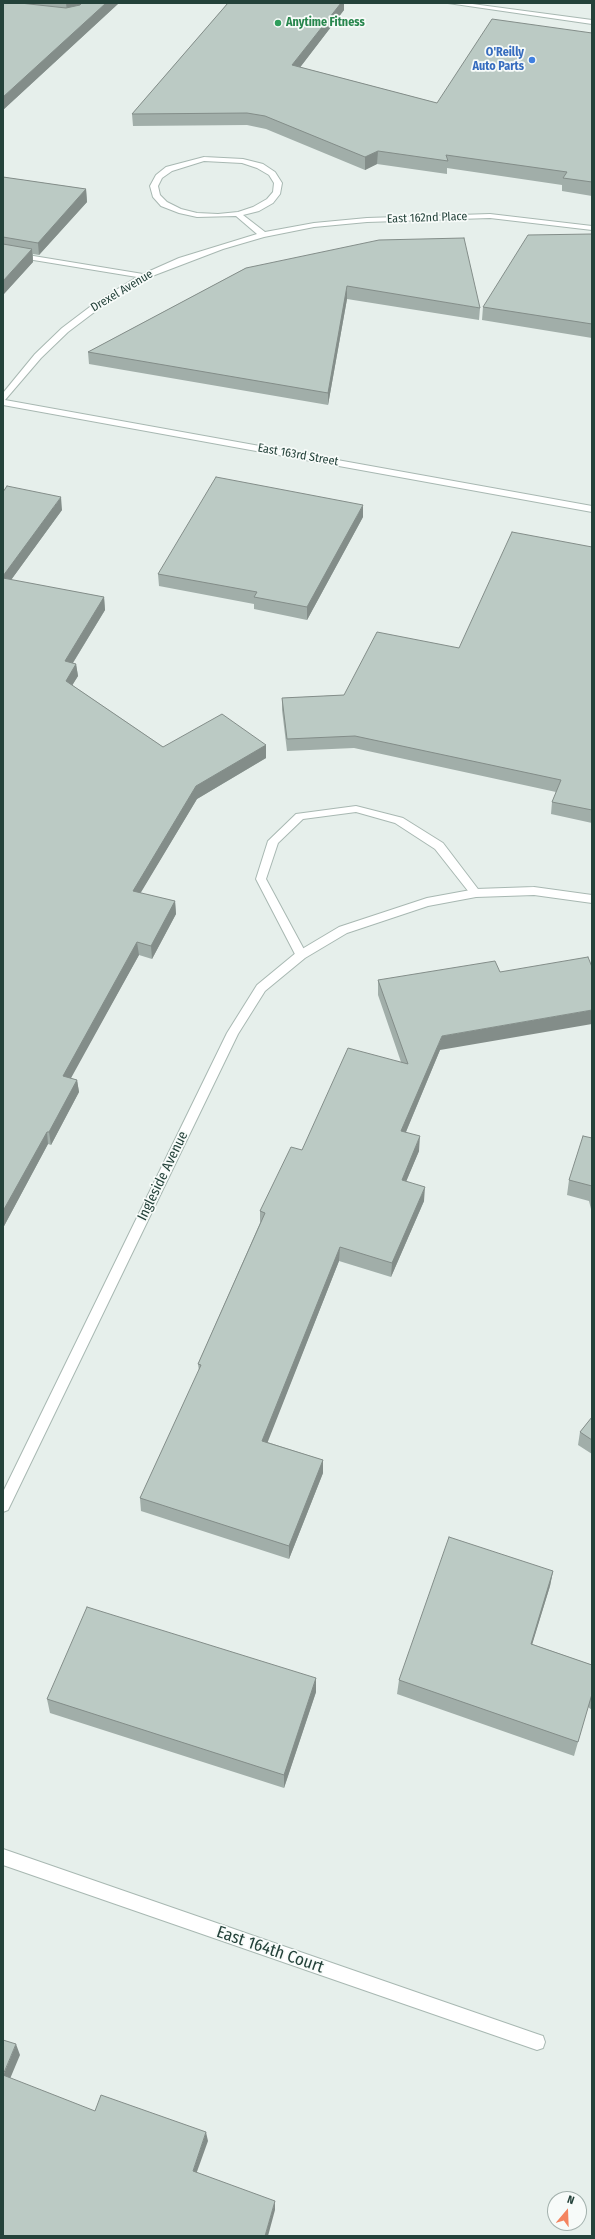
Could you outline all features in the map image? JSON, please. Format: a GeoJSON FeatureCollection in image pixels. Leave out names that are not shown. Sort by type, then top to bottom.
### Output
{"type":"FeatureCollection","features":[{"type":"Feature","properties":{"kind":"street"},"geometry":{"type":"LineString","coordinates":[[452,3],[592,22]]}},
{"type":"Feature","properties":{"kind":"street"},"geometry":{"type":"LineString","coordinates":[[238,214],[256,209],[270,201],[277,192],[278,183],[272,174],[260,166],[243,161],[204,159],[169,169],[158,176],[154,186],[156,196],[164,204],[178,211],[197,215],[218,216],[238,214],[263,235]]}},
{"type":"Feature","properties":{"kind":"street","name":"East 162nd Place"},"geometry":{"type":"LineString","coordinates":[[263,235],[314,225],[427,217],[490,216],[592,228]]}},
{"type":"Feature","properties":{"kind":"street","name":"Drexel Avenue"},"geometry":{"type":"LineString","coordinates":[[3,398],[38,356],[65,330],[98,305],[144,276],[189,257],[263,235]]}},
{"type":"Feature","properties":{"kind":"street"},"geometry":{"type":"LineString","coordinates":[[3,253],[144,276]]}},
{"type":"Feature","properties":{"kind":"street","name":"East 163rd Street"},"geometry":{"type":"LineString","coordinates":[[3,402],[592,509]]}},
{"type":"Feature","properties":{"kind":"street"},"geometry":{"type":"LineString","coordinates":[[301,955],[260,879],[273,841],[300,816],[356,809],[399,820],[439,846],[476,893]]}},
{"type":"Feature","properties":{"kind":"street","name":"Ingleside Avenue"},"geometry":{"type":"LineString","coordinates":[[3,1506],[232,1033],[260,988],[301,955],[343,930],[428,902],[476,893],[534,891],[592,899]]}},
{"type":"Feature","properties":{"kind":"street","name":"East 164th Court"},"geometry":{"type":"LineString","coordinates":[[3,1857],[537,2042]]}},
{"type":"Feature","properties":{"kind":"building"},"geometry":{"type":"Polygon","coordinates":[[[3,3],[20,3],[66,8],[80,5],[82,3],[106,3],[3,97],[3,3]]]}},
{"type":"Feature","properties":{"kind":"building"},"geometry":{"type":"Polygon","coordinates":[[[228,3],[341,3],[292,65],[437,103],[492,19],[592,33],[592,182],[563,178],[567,172],[446,155],[448,161],[378,151],[365,157],[265,116],[247,113],[132,114],[228,3]]]}},
{"type":"Feature","properties":{"kind":"building"},"geometry":{"type":"Polygon","coordinates":[[[3,177],[86,189],[38,243],[3,237],[3,177]]]}},
{"type":"Feature","properties":{"kind":"building"},"geometry":{"type":"Polygon","coordinates":[[[592,234],[592,324],[483,307],[528,235],[592,234]]]}},
{"type":"Feature","properties":{"kind":"building"},"geometry":{"type":"Polygon","coordinates":[[[464,238],[480,308],[347,286],[328,393],[88,352],[246,268],[379,240],[464,238]]]}},
{"type":"Feature","properties":{"kind":"building"},"geometry":{"type":"Polygon","coordinates":[[[3,244],[32,249],[3,281],[3,244]]]}},
{"type":"Feature","properties":{"kind":"building"},"geometry":{"type":"Polygon","coordinates":[[[216,477],[363,505],[307,607],[254,597],[257,592],[158,574],[216,477]]]}},
{"type":"Feature","properties":{"kind":"building"},"geometry":{"type":"Polygon","coordinates":[[[7,486],[61,497],[3,576],[3,492],[7,486]]]}},
{"type":"Feature","properties":{"kind":"building"},"geometry":{"type":"Polygon","coordinates":[[[512,532],[592,547],[592,810],[552,802],[561,780],[355,736],[287,739],[282,698],[344,695],[377,632],[459,648],[512,532]]]}},
{"type":"Feature","properties":{"kind":"building"},"geometry":{"type":"Polygon","coordinates":[[[3,578],[104,597],[65,661],[76,664],[66,681],[163,747],[222,714],[266,745],[196,786],[133,891],[175,901],[151,946],[137,942],[63,1076],[77,1080],[3,1211],[3,578]]]}},
{"type":"Feature","properties":{"kind":"building"},"geometry":{"type":"Polygon","coordinates":[[[588,957],[592,967],[592,1010],[442,1036],[401,1131],[420,1136],[402,1180],[425,1187],[392,1263],[340,1247],[262,1441],[323,1460],[289,1546],[140,1498],[201,1365],[198,1364],[265,1213],[260,1211],[291,1147],[302,1150],[348,1048],[408,1064],[378,980],[495,961],[500,972],[588,957]]]}},
{"type":"Feature","properties":{"kind":"building"},"geometry":{"type":"Polygon","coordinates":[[[583,1136],[592,1138],[592,1186],[569,1180],[583,1136]]]}},
{"type":"Feature","properties":{"kind":"building"},"geometry":{"type":"Polygon","coordinates":[[[592,1417],[592,1440],[580,1432],[592,1417]]]}},
{"type":"Feature","properties":{"kind":"building"},"geometry":{"type":"Polygon","coordinates":[[[449,1537],[553,1571],[531,1644],[592,1665],[592,1694],[578,1742],[399,1680],[449,1537]]]}},
{"type":"Feature","properties":{"kind":"building"},"geometry":{"type":"Polygon","coordinates":[[[87,1607],[316,1678],[284,1775],[47,1699],[87,1607]]]}},
{"type":"Feature","properties":{"kind":"building"},"geometry":{"type":"Polygon","coordinates":[[[3,2040],[16,2044],[3,2075],[3,2040]]]}},
{"type":"Feature","properties":{"kind":"building"},"geometry":{"type":"Polygon","coordinates":[[[3,2075],[95,2111],[101,2095],[206,2132],[193,2171],[275,2201],[265,2236],[3,2236],[3,2075]]]}},
{"type":"Feature","properties":{"kind":"place","name":"Anytime Fitness"},"geometry":{"type":"Point","coordinates":[278,23]}},
{"type":"Feature","properties":{"kind":"place","name":"O'Reilly Auto Parts"},"geometry":{"type":"Point","coordinates":[532,60]}}]}
